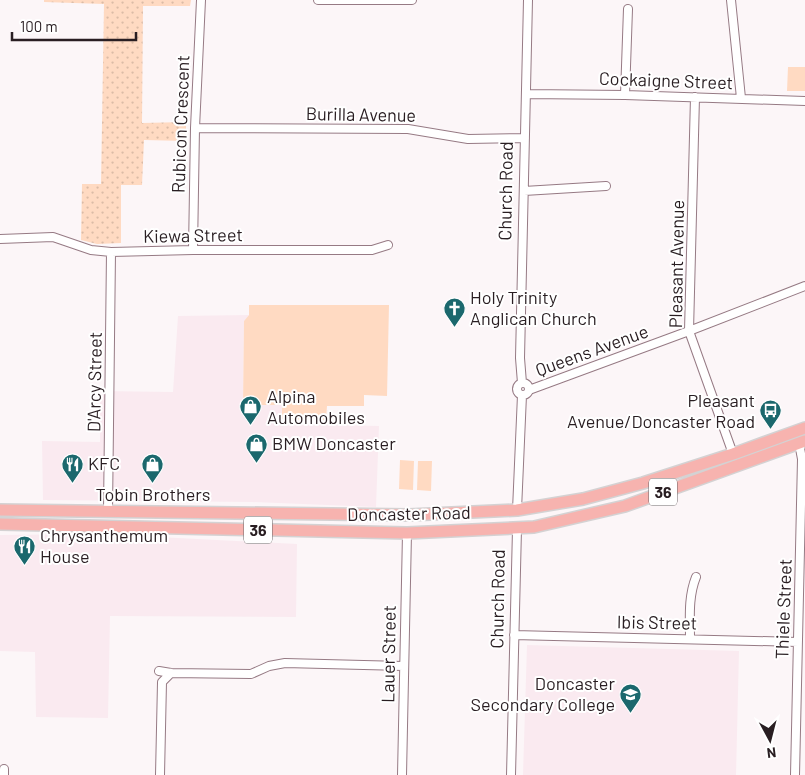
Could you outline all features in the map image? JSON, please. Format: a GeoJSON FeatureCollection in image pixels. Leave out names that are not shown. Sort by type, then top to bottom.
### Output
{"type":"FeatureCollection","features":[{"type":"Feature","properties":{"kind":"main road","name":"Doncaster Road"},"geometry":{"type":"LineString","coordinates":[[0,510],[409,515],[517,510],[583,499],[643,483],[805,428]]}},
{"type":"Feature","properties":{"kind":"main road","name":"Doncaster Road"},"geometry":{"type":"LineString","coordinates":[[0,524],[407,533],[517,529],[570,520],[625,506],[802,442]]}},
{"type":"Feature","properties":{"kind":"main road"},"geometry":{"type":"LineString","coordinates":[[33,510],[33,524]]}},
{"type":"Feature","properties":{"kind":"main road","name":"Church Road"},"geometry":{"type":"LineString","coordinates":[[517,510],[517,529]]}},
{"type":"Feature","properties":{"kind":"main road"},"geometry":{"type":"LineString","coordinates":[[305,514],[305,531]]}},
{"type":"Feature","properties":{"kind":"street","name":"Rubicon Crescent"},"geometry":{"type":"LineString","coordinates":[[193,250],[195,128],[201,0]]}},
{"type":"Feature","properties":{"kind":"street"},"geometry":{"type":"LineString","coordinates":[[318,0],[412,0]]}},
{"type":"Feature","properties":{"kind":"street","name":"Church Road"},"geometry":{"type":"LineString","coordinates":[[522,383],[520,358],[528,0]]}},
{"type":"Feature","properties":{"kind":"street"},"geometry":{"type":"LineString","coordinates":[[731,0],[741,98]]}},
{"type":"Feature","properties":{"kind":"street"},"geometry":{"type":"LineString","coordinates":[[625,95],[628,9]]}},
{"type":"Feature","properties":{"kind":"street","name":"Cockaigne Street"},"geometry":{"type":"LineString","coordinates":[[526,94],[805,101]]}},
{"type":"Feature","properties":{"kind":"street","name":"Pleasant Avenue"},"geometry":{"type":"LineString","coordinates":[[695,97],[689,331],[733,454]]}},
{"type":"Feature","properties":{"kind":"street","name":"Burilla Avenue"},"geometry":{"type":"LineString","coordinates":[[195,128],[408,129],[468,138],[525,138]]}},
{"type":"Feature","properties":{"kind":"street"},"geometry":{"type":"LineString","coordinates":[[524,191],[606,186]]}},
{"type":"Feature","properties":{"kind":"street","name":"Kiewa Street"},"geometry":{"type":"LineString","coordinates":[[0,238],[53,237],[91,250],[112,252],[372,250],[388,245]]}},
{"type":"Feature","properties":{"kind":"street","name":"D'Arcy Street"},"geometry":{"type":"LineString","coordinates":[[108,512],[112,252]]}},
{"type":"Feature","properties":{"kind":"street","name":"Queens Avenue"},"geometry":{"type":"LineString","coordinates":[[529,390],[805,286]]}},
{"type":"Feature","properties":{"kind":"street"},"geometry":{"type":"LineString","coordinates":[[522,383],[528,385],[529,390],[522,395],[518,393],[517,388],[522,383]]}},
{"type":"Feature","properties":{"kind":"street","name":"Church Road"},"geometry":{"type":"LineString","coordinates":[[517,510],[522,395]]}},
{"type":"Feature","properties":{"kind":"street","name":"Thiele Street"},"geometry":{"type":"LineString","coordinates":[[795,775],[801,668],[798,642],[803,564],[802,442]]}},
{"type":"Feature","properties":{"kind":"street","name":"Church Road"},"geometry":{"type":"LineString","coordinates":[[511,775],[517,529]]}},
{"type":"Feature","properties":{"kind":"street","name":"Lauer Street"},"geometry":{"type":"LineString","coordinates":[[402,775],[407,533]]}},
{"type":"Feature","properties":{"kind":"street"},"geometry":{"type":"LineString","coordinates":[[690,639],[692,587],[696,577]]}},
{"type":"Feature","properties":{"kind":"street","name":"Ibis Street"},"geometry":{"type":"LineString","coordinates":[[514,635],[798,642]]}},
{"type":"Feature","properties":{"kind":"street"},"geometry":{"type":"LineString","coordinates":[[159,670],[170,673],[251,674],[269,666],[286,662],[403,666]]}},
{"type":"Feature","properties":{"kind":"street"},"geometry":{"type":"LineString","coordinates":[[160,775],[162,682],[170,673]]}},
{"type":"Feature","properties":{"kind":"shaded area"},"geometry":{"type":"Polygon","coordinates":[[[44,0],[191,0],[190,6],[143,6],[142,123],[186,122],[186,141],[144,140],[142,185],[121,185],[121,243],[97,244],[81,240],[82,184],[101,184],[104,4],[44,2],[44,0]]]}},
{"type":"Feature","properties":{"kind":"shaded area"},"geometry":{"type":"Polygon","coordinates":[[[788,67],[805,67],[805,91],[787,91],[788,67]]]}},
{"type":"Feature","properties":{"kind":"shaded area"},"geometry":{"type":"Polygon","coordinates":[[[249,305],[389,305],[387,396],[364,395],[364,406],[327,406],[326,420],[282,419],[282,405],[243,405],[244,321],[249,315],[249,305]]]}},
{"type":"Feature","properties":{"kind":"shaded area"},"geometry":{"type":"Polygon","coordinates":[[[249,315],[244,321],[243,405],[282,405],[282,424],[379,426],[376,507],[252,502],[43,500],[42,441],[100,442],[100,391],[173,392],[178,316],[249,315]]]}},
{"type":"Feature","properties":{"kind":"shaded area"},"geometry":{"type":"Polygon","coordinates":[[[400,460],[414,461],[413,490],[399,489],[400,460]]]}},
{"type":"Feature","properties":{"kind":"shaded area"},"geometry":{"type":"Polygon","coordinates":[[[418,461],[432,461],[431,491],[417,490],[418,461]]]}},
{"type":"Feature","properties":{"kind":"shaded area"},"geometry":{"type":"Polygon","coordinates":[[[99,534],[297,544],[296,617],[110,616],[108,718],[36,717],[35,652],[0,651],[0,535],[99,534]]]}},
{"type":"Feature","properties":{"kind":"shaded area","name":"Doncaster Secondary College"},"geometry":{"type":"Polygon","coordinates":[[[527,645],[739,651],[736,775],[523,775],[527,645]]]}},
{"type":"Feature","properties":{"kind":"place","name":"Holy Trinity Anglican Church"},"geometry":{"type":"Point","coordinates":[454,327]}},
{"type":"Feature","properties":{"kind":"place","name":"Alpina Automobiles"},"geometry":{"type":"Point","coordinates":[251,426]}},
{"type":"Feature","properties":{"kind":"place","name":"Pleasant Avenue/Doncaster Road"},"geometry":{"type":"Point","coordinates":[771,430]}},
{"type":"Feature","properties":{"kind":"place","name":"BMW Doncaster"},"geometry":{"type":"Point","coordinates":[256,463]}},
{"type":"Feature","properties":{"kind":"place","name":"KFC"},"geometry":{"type":"Point","coordinates":[72,483]}},
{"type":"Feature","properties":{"kind":"place","name":"Tobin Brothers"},"geometry":{"type":"Point","coordinates":[153,484]}},
{"type":"Feature","properties":{"kind":"place","name":"Chrysanthemum House"},"geometry":{"type":"Point","coordinates":[24,565]}},
{"type":"Feature","properties":{"kind":"place","name":"Doncaster Secondary College"},"geometry":{"type":"Point","coordinates":[631,713]}}]}
